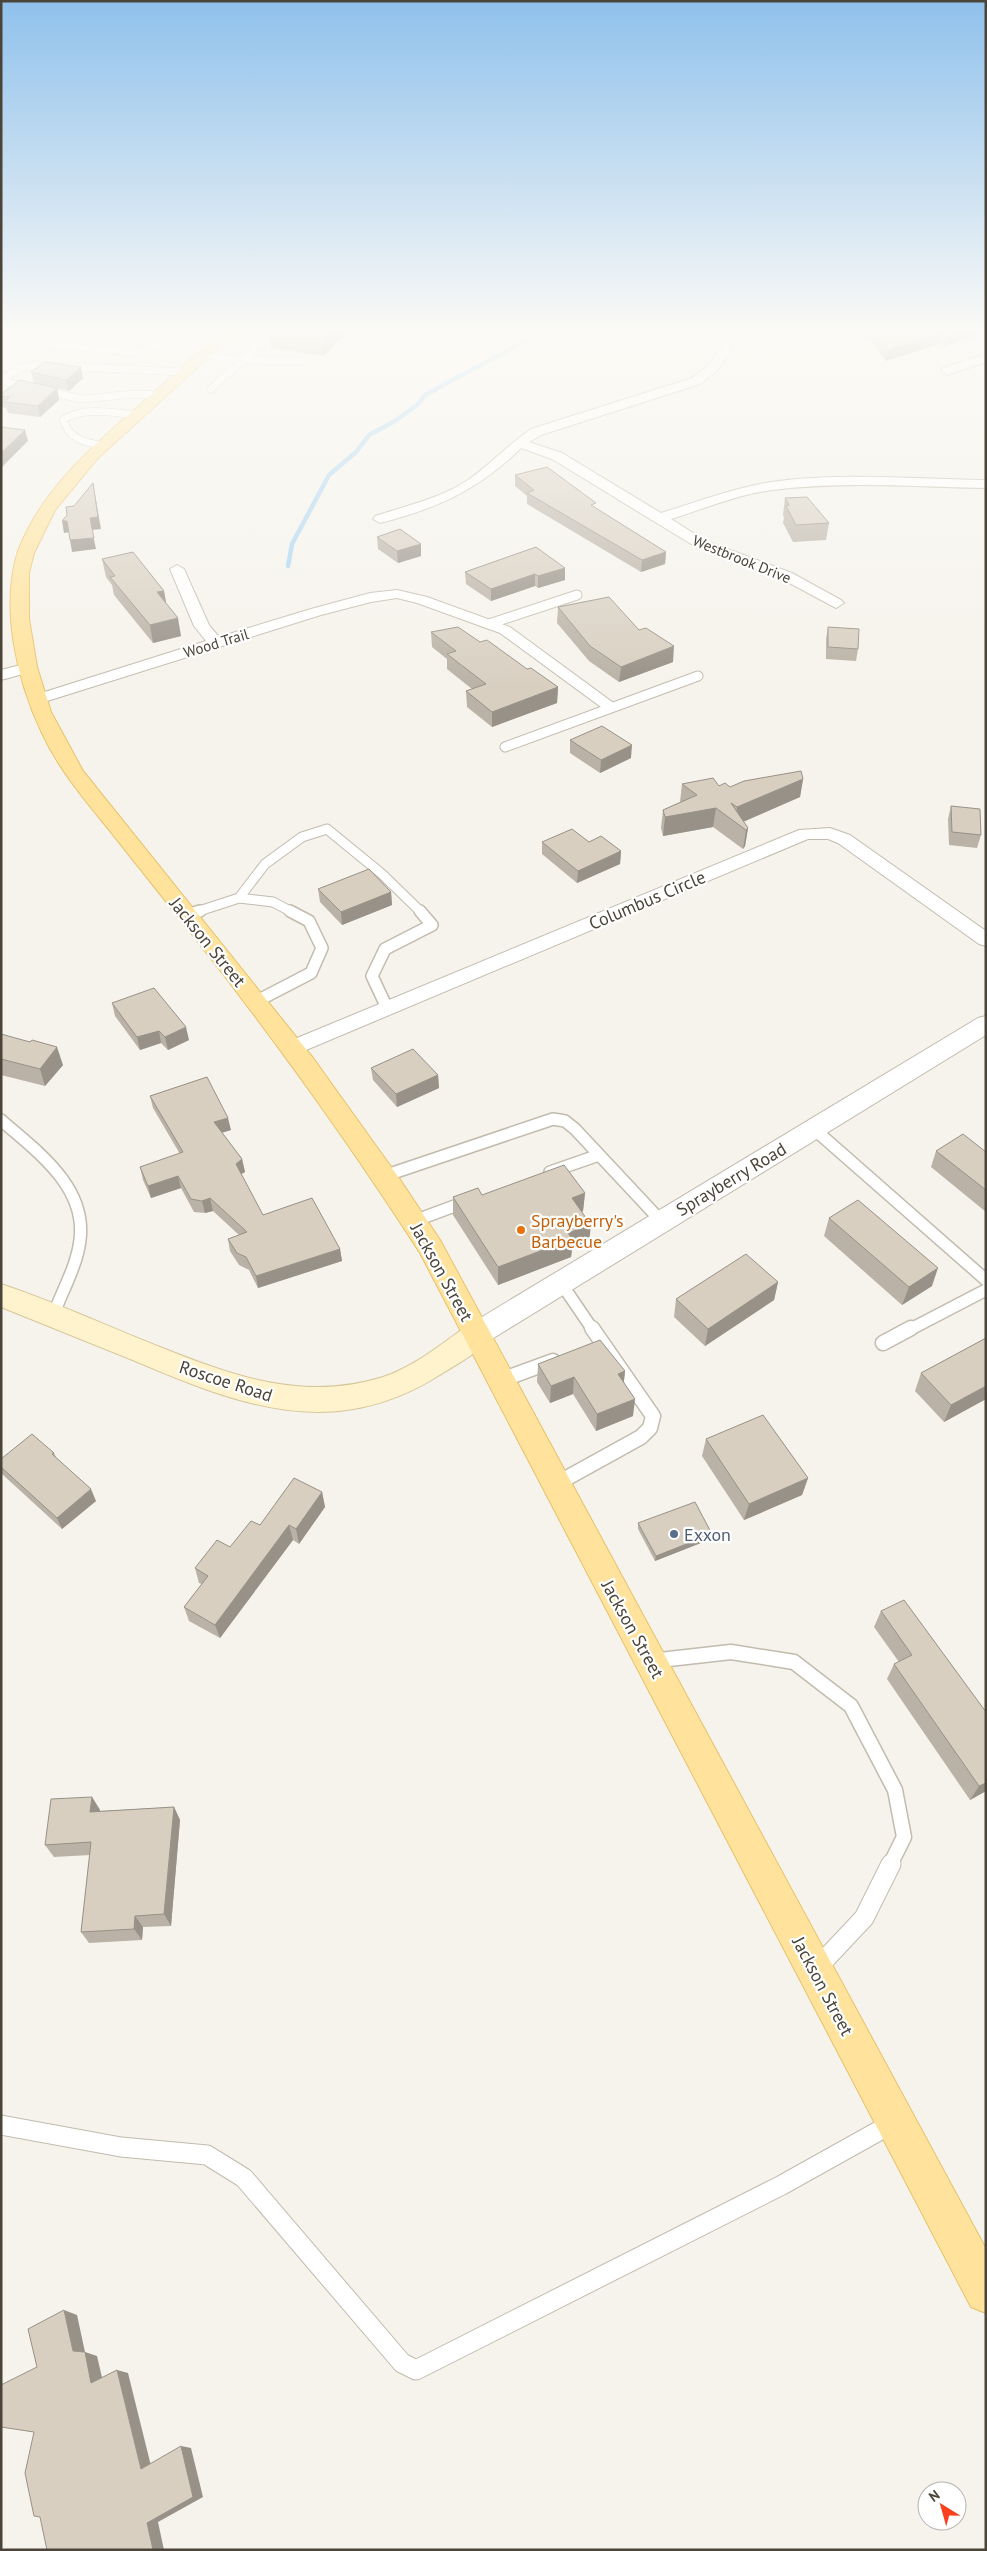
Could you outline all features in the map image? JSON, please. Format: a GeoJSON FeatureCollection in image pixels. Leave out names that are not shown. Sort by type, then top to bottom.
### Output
{"type":"FeatureCollection","features":[{"type":"Feature","properties":{"kind":"main road","name":"Jackson Street"},"geometry":{"type":"LineString","coordinates":[[96,451],[76,470],[48,508],[25,555],[20,594],[21,625],[28,668],[50,730],[74,773],[292,1048],[414,1221],[477,1334],[986,2292]]}},
{"type":"Feature","properties":{"kind":"main road","name":"Roscoe Road"},"geometry":{"type":"LineString","coordinates":[[1,1295],[232,1387],[256,1395],[301,1400],[338,1399],[387,1388],[426,1369],[477,1334]]}},
{"type":"Feature","properties":{"kind":"street"},"geometry":{"type":"LineString","coordinates":[[380,519],[434,502],[471,484],[499,463],[511,451]]}},
{"type":"Feature","properties":{"kind":"street","name":"Westbrook Drive"},"geometry":{"type":"LineString","coordinates":[[543,451],[557,456],[701,544],[787,576],[836,603]]}},
{"type":"Feature","properties":{"kind":"street"},"geometry":{"type":"LineString","coordinates":[[658,519],[735,494],[772,486],[835,482],[986,484]]}},
{"type":"Feature","properties":{"kind":"street"},"geometry":{"type":"LineString","coordinates":[[177,569],[202,626],[215,643]]}},
{"type":"Feature","properties":{"kind":"street","name":"Wood Trail"},"geometry":{"type":"LineString","coordinates":[[38,699],[316,612],[370,598],[397,594],[422,600],[489,624]]}},
{"type":"Feature","properties":{"kind":"street"},"geometry":{"type":"LineString","coordinates":[[489,624],[505,630],[530,646],[612,707]]}},
{"type":"Feature","properties":{"kind":"street"},"geometry":{"type":"LineString","coordinates":[[1,675],[28,668]]}},
{"type":"Feature","properties":{"kind":"street","name":"Columbus Circle"},"geometry":{"type":"LineString","coordinates":[[292,1048],[806,834],[830,833],[844,839],[986,940]]}},
{"type":"Feature","properties":{"kind":"street","name":"Sprayberry Road"},"geometry":{"type":"LineString","coordinates":[[477,1334],[986,1024]]}},
{"type":"Feature","properties":{"kind":"lane"},"geometry":{"type":"LineString","coordinates":[[489,624],[578,595]]}},
{"type":"Feature","properties":{"kind":"lane"},"geometry":{"type":"LineString","coordinates":[[505,747],[698,676]]}},
{"type":"Feature","properties":{"kind":"lane"},"geometry":{"type":"LineString","coordinates":[[239,898],[265,864],[302,837],[328,829],[390,880],[416,904],[432,925],[385,949],[372,976],[387,1008]]}},
{"type":"Feature","properties":{"kind":"lane"},"geometry":{"type":"LineString","coordinates":[[187,915],[239,898],[273,902],[309,921],[322,948],[311,974],[256,1002]]}},
{"type":"Feature","properties":{"kind":"lane"},"geometry":{"type":"LineString","coordinates":[[384,1176],[553,1119],[565,1122],[575,1129],[662,1222]]}},
{"type":"Feature","properties":{"kind":"lane"},"geometry":{"type":"LineString","coordinates":[[1,1120],[60,1176],[75,1203],[80,1221],[81,1238],[53,1316]]}},
{"type":"Feature","properties":{"kind":"lane"},"geometry":{"type":"LineString","coordinates":[[814,1129],[986,1280]]}},
{"type":"Feature","properties":{"kind":"lane"},"geometry":{"type":"LineString","coordinates":[[534,1178],[599,1155]]}},
{"type":"Feature","properties":{"kind":"lane"},"geometry":{"type":"LineString","coordinates":[[414,1221],[478,1198]]}},
{"type":"Feature","properties":{"kind":"lane"},"geometry":{"type":"LineString","coordinates":[[556,1484],[641,1437],[650,1428],[653,1416],[597,1344],[561,1283]]}},
{"type":"Feature","properties":{"kind":"lane"},"geometry":{"type":"LineString","coordinates":[[882,1343],[986,1290]]}},
{"type":"Feature","properties":{"kind":"lane"},"geometry":{"type":"LineString","coordinates":[[501,1380],[565,1356]]}},
{"type":"Feature","properties":{"kind":"lane"},"geometry":{"type":"LineString","coordinates":[[651,1662],[731,1652],[794,1662],[851,1706],[895,1790],[904,1837],[864,1918],[815,1970]]}},
{"type":"Feature","properties":{"kind":"lane"},"geometry":{"type":"LineString","coordinates":[[1,2125],[121,2147],[207,2155],[244,2178],[402,2363],[416,2370],[782,2185],[896,2122]]}},
{"type":"Feature","properties":{"kind":"building"},"geometry":{"type":"Polygon","coordinates":[[[547,467],[596,503],[591,505],[666,552],[642,560],[527,493],[534,490],[515,475],[547,467]]]}},
{"type":"Feature","properties":{"kind":"building"},"geometry":{"type":"Polygon","coordinates":[[[93,483],[98,517],[90,518],[94,538],[70,540],[67,521],[62,521],[67,515],[66,507],[74,506],[93,483]]]}},
{"type":"Feature","properties":{"kind":"building"},"geometry":{"type":"Polygon","coordinates":[[[807,497],[829,523],[796,525],[786,506],[789,505],[785,498],[807,497]]]}},
{"type":"Feature","properties":{"kind":"building"},"geometry":{"type":"Polygon","coordinates":[[[400,529],[421,544],[397,551],[377,537],[400,529]]]}},
{"type":"Feature","properties":{"kind":"building"},"geometry":{"type":"Polygon","coordinates":[[[536,547],[565,568],[538,576],[535,574],[491,589],[465,572],[536,547]]]}},
{"type":"Feature","properties":{"kind":"building"},"geometry":{"type":"Polygon","coordinates":[[[133,552],[164,591],[157,592],[178,618],[150,625],[110,577],[115,576],[102,559],[133,552]]]}},
{"type":"Feature","properties":{"kind":"building"},"geometry":{"type":"Polygon","coordinates":[[[609,597],[639,630],[646,628],[674,646],[621,667],[590,646],[558,607],[609,597]]]}},
{"type":"Feature","properties":{"kind":"building"},"geometry":{"type":"Polygon","coordinates":[[[458,627],[480,642],[487,640],[527,669],[531,668],[558,687],[492,712],[466,691],[486,684],[447,654],[456,651],[431,632],[458,627]]]}},
{"type":"Feature","properties":{"kind":"building"},"geometry":{"type":"Polygon","coordinates":[[[828,627],[859,629],[858,649],[828,647],[828,627]]]}},
{"type":"Feature","properties":{"kind":"building"},"geometry":{"type":"Polygon","coordinates":[[[602,726],[632,745],[601,760],[570,740],[602,726]]]}},
{"type":"Feature","properties":{"kind":"building"},"geometry":{"type":"Polygon","coordinates":[[[801,771],[803,779],[737,807],[731,803],[748,828],[746,830],[716,808],[665,817],[663,810],[697,795],[682,784],[713,778],[719,786],[725,783],[730,787],[744,781],[801,771]]]}},
{"type":"Feature","properties":{"kind":"building"},"geometry":{"type":"Polygon","coordinates":[[[951,806],[980,809],[981,835],[952,832],[951,806]]]}},
{"type":"Feature","properties":{"kind":"building"},"geometry":{"type":"Polygon","coordinates":[[[572,829],[589,842],[601,836],[621,851],[578,871],[542,842],[572,829]]]}},
{"type":"Feature","properties":{"kind":"building"},"geometry":{"type":"Polygon","coordinates":[[[369,869],[391,892],[341,912],[318,889],[369,869]]]}},
{"type":"Feature","properties":{"kind":"building"},"geometry":{"type":"Polygon","coordinates":[[[154,988],[186,1027],[165,1037],[159,1031],[137,1037],[112,1003],[154,988]]]}},
{"type":"Feature","properties":{"kind":"building"},"geometry":{"type":"Polygon","coordinates":[[[1,1034],[57,1047],[40,1069],[1,1059],[1,1034]]]}},
{"type":"Feature","properties":{"kind":"building"},"geometry":{"type":"Polygon","coordinates":[[[413,1049],[438,1075],[396,1094],[371,1068],[413,1049]]]}},
{"type":"Feature","properties":{"kind":"building"},"geometry":{"type":"Polygon","coordinates":[[[207,1077],[228,1118],[214,1122],[242,1159],[236,1164],[263,1215],[312,1198],[340,1249],[256,1276],[246,1257],[237,1253],[228,1239],[247,1232],[210,1198],[202,1201],[191,1199],[178,1176],[148,1186],[140,1167],[183,1152],[150,1096],[207,1077]]]}},
{"type":"Feature","properties":{"kind":"building"},"geometry":{"type":"Polygon","coordinates":[[[963,1134],[986,1152],[986,1190],[936,1151],[963,1134]]]}},
{"type":"Feature","properties":{"kind":"building","name":"Sprayberry's Barbecue"},"geometry":{"type":"Polygon","coordinates":[[[564,1165],[585,1193],[572,1198],[591,1225],[568,1233],[572,1239],[498,1267],[453,1197],[478,1188],[482,1195],[564,1165]]]}},
{"type":"Feature","properties":{"kind":"building"},"geometry":{"type":"Polygon","coordinates":[[[858,1200],[938,1268],[909,1287],[829,1218],[858,1200]]]}},
{"type":"Feature","properties":{"kind":"building"},"geometry":{"type":"Polygon","coordinates":[[[746,1254],[778,1282],[708,1329],[676,1299],[746,1254]]]}},
{"type":"Feature","properties":{"kind":"building"},"geometry":{"type":"Polygon","coordinates":[[[986,1338],[986,1386],[951,1405],[921,1373],[986,1338]]]}},
{"type":"Feature","properties":{"kind":"building"},"geometry":{"type":"Polygon","coordinates":[[[600,1340],[625,1371],[618,1374],[635,1399],[597,1414],[574,1377],[551,1386],[538,1364],[600,1340]]]}},
{"type":"Feature","properties":{"kind":"building"},"geometry":{"type":"Polygon","coordinates":[[[763,1415],[808,1478],[749,1504],[706,1439],[763,1415]]]}},
{"type":"Feature","properties":{"kind":"building"},"geometry":{"type":"Polygon","coordinates":[[[32,1434],[91,1489],[57,1518],[1,1467],[1,1459],[32,1434]]]}},
{"type":"Feature","properties":{"kind":"building"},"geometry":{"type":"Polygon","coordinates":[[[294,1478],[322,1492],[296,1529],[289,1525],[215,1625],[184,1607],[208,1576],[195,1568],[217,1540],[230,1547],[251,1521],[260,1525],[294,1478]]]}},
{"type":"Feature","properties":{"kind":"building","name":"Exxon"},"geometry":{"type":"Polygon","coordinates":[[[695,1502],[712,1534],[656,1556],[638,1523],[695,1502]]]}},
{"type":"Feature","properties":{"kind":"building"},"geometry":{"type":"Polygon","coordinates":[[[904,1600],[986,1712],[986,1783],[979,1786],[894,1664],[912,1655],[881,1611],[904,1600]]]}},
{"type":"Feature","properties":{"kind":"building"},"geometry":{"type":"Polygon","coordinates":[[[92,1797],[90,1812],[174,1807],[164,1914],[135,1916],[134,1929],[81,1932],[91,1842],[45,1845],[51,1799],[92,1797]]]}},
{"type":"Feature","properties":{"kind":"building"},"geometry":{"type":"Polygon","coordinates":[[[64,2310],[73,2351],[85,2352],[91,2383],[117,2370],[141,2469],[181,2446],[193,2497],[147,2523],[153,2550],[47,2550],[40,2517],[34,2516],[25,2473],[34,2432],[1,2427],[1,2385],[37,2367],[28,2329],[64,2310]]]}},
{"type":"Feature","properties":{"kind":"waterway"},"geometry":{"type":"LineString","coordinates":[[288,566],[292,544],[329,475],[357,451]]}},
{"type":"Feature","properties":{"kind":"place","name":"Sprayberry's Barbecue"},"geometry":{"type":"Point","coordinates":[521,1230]}},
{"type":"Feature","properties":{"kind":"place","name":"Exxon"},"geometry":{"type":"Point","coordinates":[674,1534]}}]}
